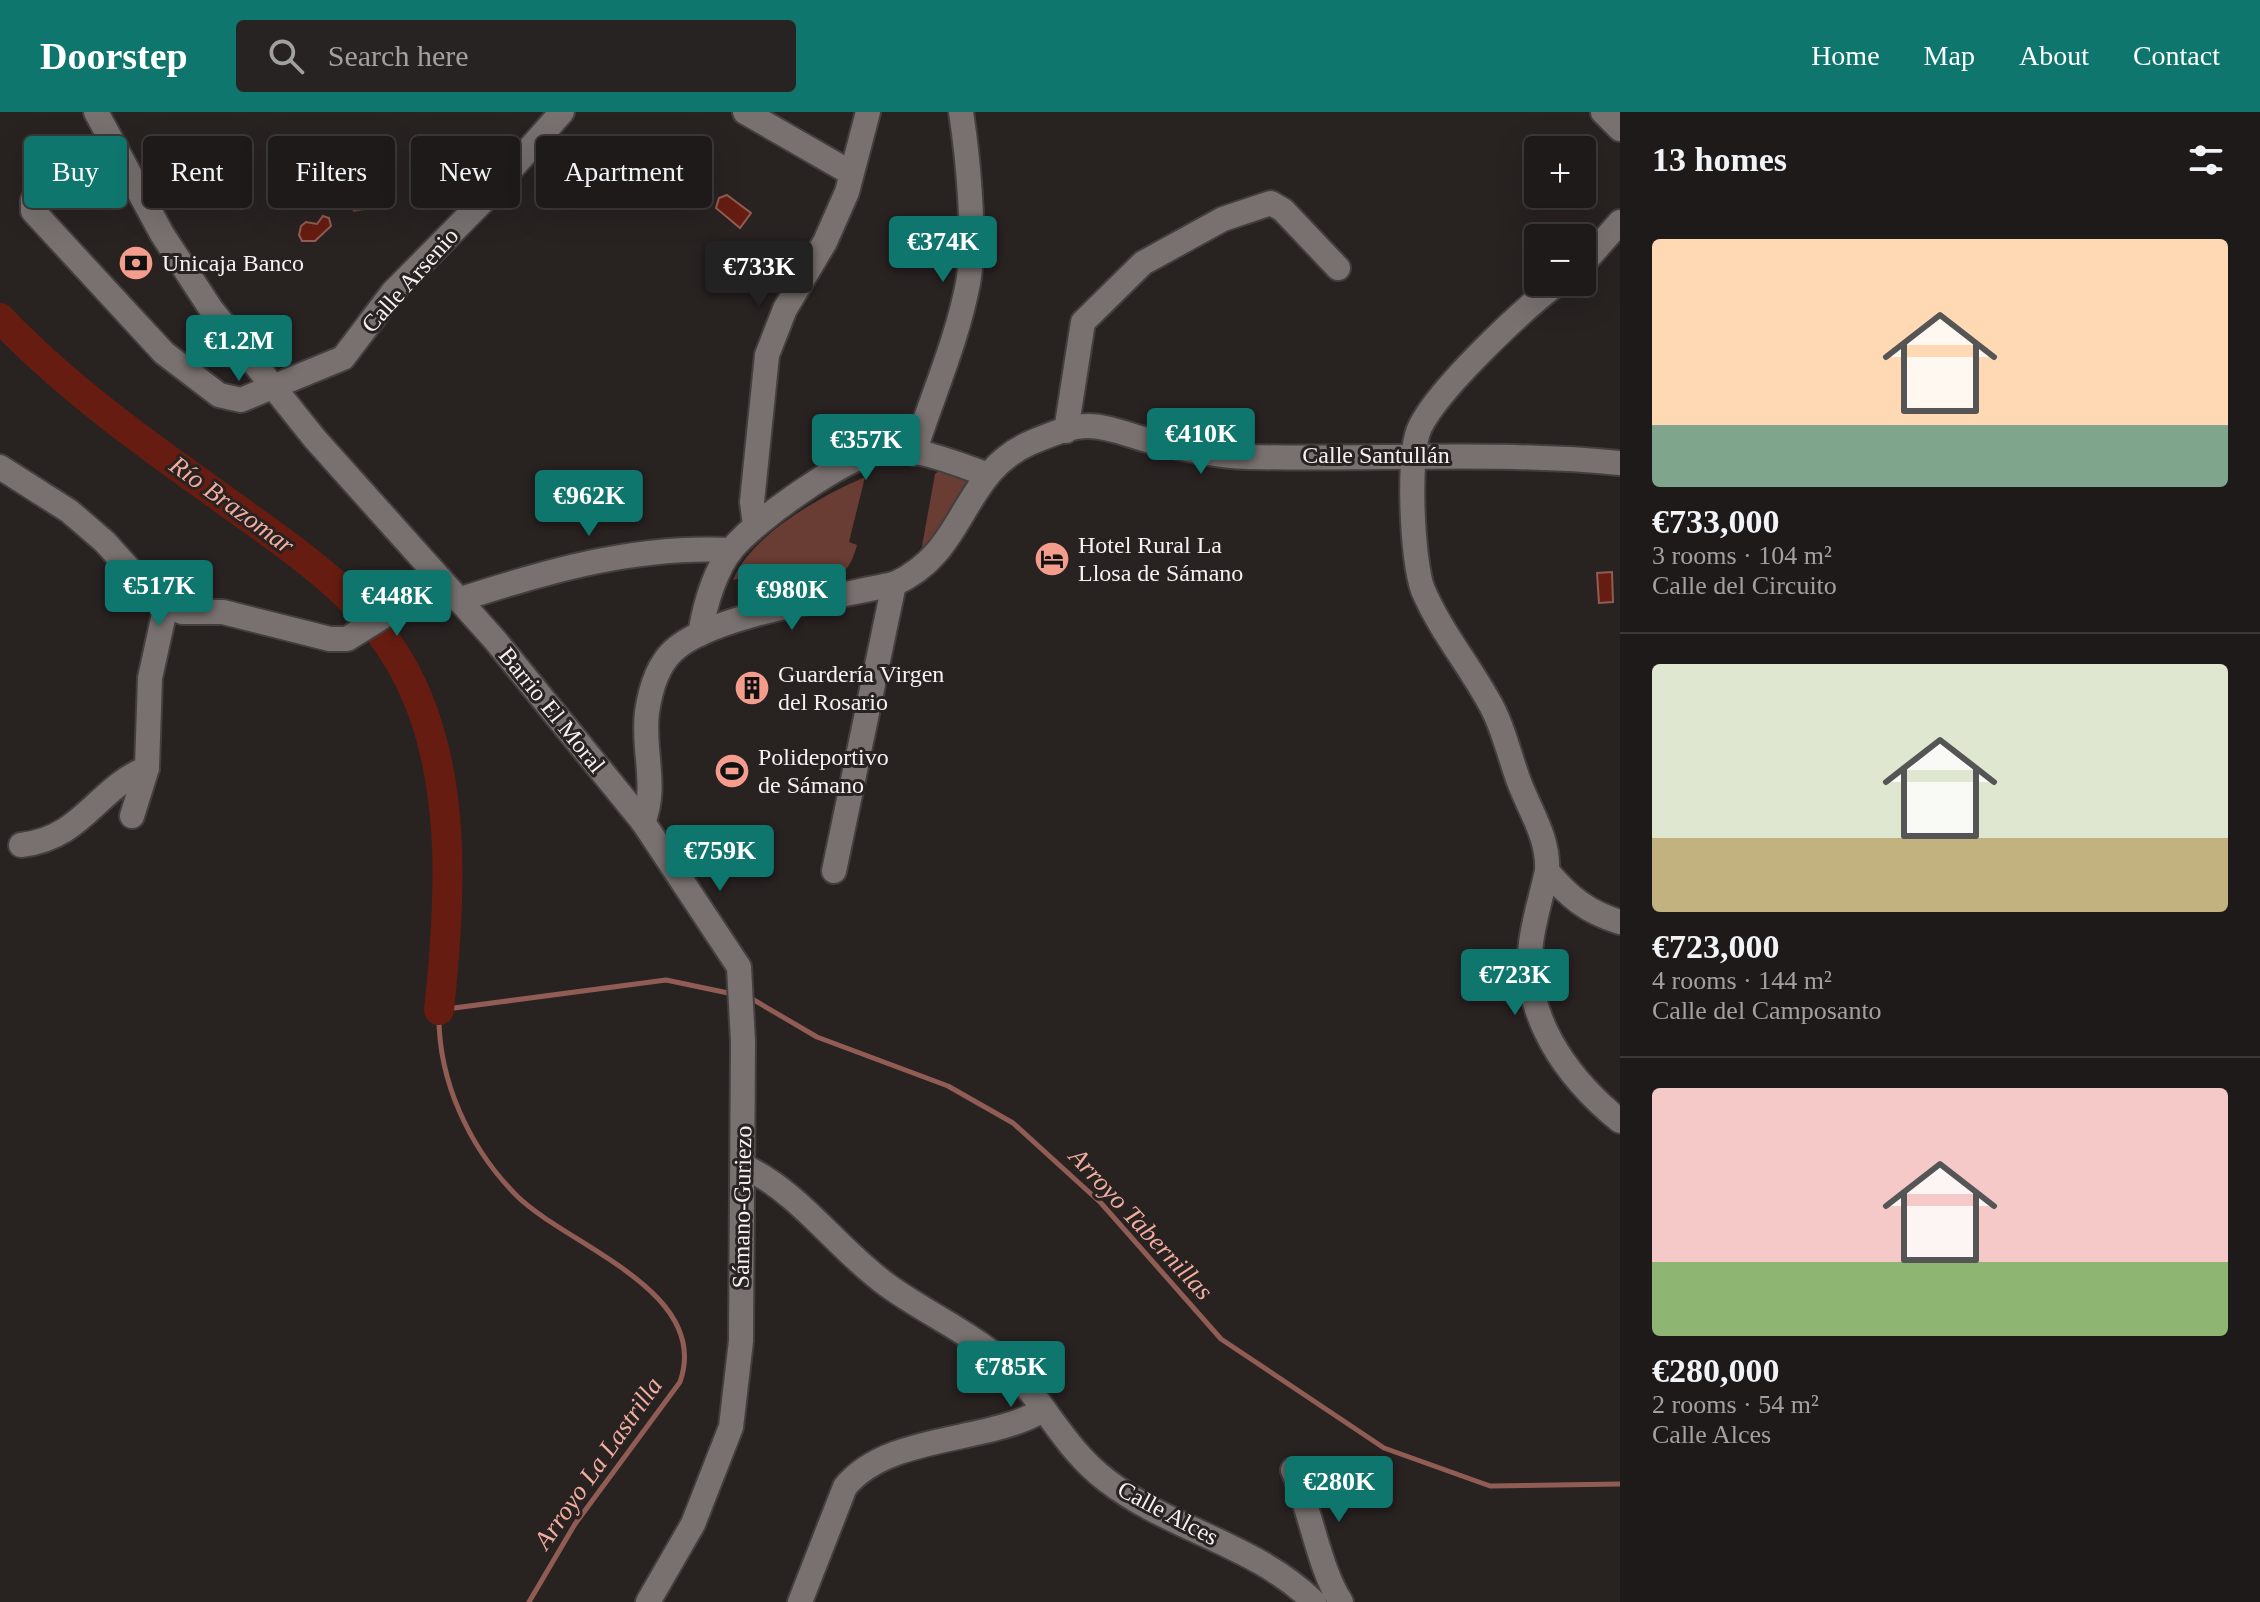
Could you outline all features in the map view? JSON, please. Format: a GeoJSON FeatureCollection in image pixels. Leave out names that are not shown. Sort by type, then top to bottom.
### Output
{"type":"FeatureCollection","features":[{"type":"Feature","properties":{"kind":"street","name":"Barrio El Moral"},"geometry":{"type":"LineString","coordinates":[[96,112],[107,136]]}},
{"type":"Feature","properties":{"kind":"street","name":"Calle Arsenio"},"geometry":{"type":"LineString","coordinates":[[33,208],[164,353],[219,395],[241,400],[343,358],[393,292],[482,202],[562,112]]}},
{"type":"Feature","properties":{"kind":"street"},"geometry":{"type":"LineString","coordinates":[[745,112],[851,173]]}},
{"type":"Feature","properties":{"kind":"street"},"geometry":{"type":"LineString","coordinates":[[755,525],[752,502],[767,355],[785,309],[825,242],[847,192],[868,112]]}},
{"type":"Feature","properties":{"kind":"street"},"geometry":{"type":"LineString","coordinates":[[914,453],[952,343],[968,280],[969,212],[961,112]]}},
{"type":"Feature","properties":{"kind":"street"},"geometry":{"type":"LineString","coordinates":[[1603,112],[1620,129]]}},
{"type":"Feature","properties":{"kind":"street","name":"Barrio El Moral"},"geometry":{"type":"LineString","coordinates":[[127,174],[211,309],[274,388],[440,581],[495,640],[643,822]]}},
{"type":"Feature","properties":{"kind":"street"},"geometry":{"type":"LineString","coordinates":[[1066,431],[1083,322],[1143,263],[1223,219],[1271,203],[1283,210],[1338,268]]}},
{"type":"Feature","properties":{"kind":"street"},"geometry":{"type":"LineString","coordinates":[[1596,249],[1620,222]]}},
{"type":"Feature","properties":{"kind":"street"},"geometry":{"type":"LineString","coordinates":[[1543,296],[1509,326],[1441,400],[1420,428],[1413,455],[1414,546],[1422,587],[1447,639],[1490,702],[1527,803],[1548,848],[1547,871],[1531,943],[1530,982],[1540,1019],[1559,1058],[1598,1103],[1620,1121]]}},
{"type":"Feature","properties":{"kind":"street","name":"Calle Santullán"},"geometry":{"type":"LineString","coordinates":[[643,822],[650,795],[646,732],[651,692],[671,652],[700,634],[770,612],[894,584],[914,575],[934,559],[986,474],[1016,450],[1066,431],[1088,426],[1196,451],[1248,457],[1539,455],[1620,463]]}},
{"type":"Feature","properties":{"kind":"street"},"geometry":{"type":"LineString","coordinates":[[700,634],[712,587],[731,550],[755,525],[860,458],[879,451],[914,453],[986,474]]}},
{"type":"Feature","properties":{"kind":"street"},"geometry":{"type":"LineString","coordinates":[[0,467],[69,511],[134,571],[146,589],[166,605],[182,612],[223,612],[330,639],[347,639],[440,581]]}},
{"type":"Feature","properties":{"kind":"street"},"geometry":{"type":"LineString","coordinates":[[458,600],[569,565],[689,548],[731,550]]}},
{"type":"Feature","properties":{"kind":"street"},"geometry":{"type":"LineString","coordinates":[[834,871],[894,584]]}},
{"type":"Feature","properties":{"kind":"street"},"geometry":{"type":"LineString","coordinates":[[132,816],[147,768],[150,678],[166,605]]}},
{"type":"Feature","properties":{"kind":"street"},"geometry":{"type":"LineString","coordinates":[[21,845],[44,843],[65,832],[89,815],[124,778],[147,768]]}},
{"type":"Feature","properties":{"kind":"street","name":"Sámano-Guriezo"},"geometry":{"type":"LineString","coordinates":[[643,822],[739,967],[742,996],[741,1341],[731,1427],[693,1524],[648,1602]]}},
{"type":"Feature","properties":{"kind":"street"},"geometry":{"type":"LineString","coordinates":[[1547,871],[1569,897],[1594,914],[1620,922]]}},
{"type":"Feature","properties":{"kind":"street","name":"Calle Alces"},"geometry":{"type":"LineString","coordinates":[[743,1166],[774,1182],[886,1284],[989,1349],[1021,1380],[1065,1442],[1106,1480],[1157,1513],[1260,1561],[1314,1602]]}},
{"type":"Feature","properties":{"kind":"street"},"geometry":{"type":"LineString","coordinates":[[800,1602],[845,1487],[856,1473],[920,1445],[1025,1421],[1041,1411]]}},
{"type":"Feature","properties":{"kind":"street"},"geometry":{"type":"LineString","coordinates":[[1293,1470],[1308,1504],[1332,1589],[1341,1602]]}},
{"type":"Feature","properties":{"kind":"shaded area"},"geometry":{"type":"Polygon","coordinates":[[[727,195],[751,213],[740,228],[716,208],[719,198],[727,195]]]}},
{"type":"Feature","properties":{"kind":"shaded area"},"geometry":{"type":"Polygon","coordinates":[[[352,208],[378,208],[353,212],[352,208]]]}},
{"type":"Feature","properties":{"kind":"shaded area"},"geometry":{"type":"Polygon","coordinates":[[[323,216],[329,218],[331,226],[315,241],[302,241],[299,235],[301,226],[306,222],[317,224],[323,216]]]}},
{"type":"Feature","properties":{"kind":"shaded area"},"geometry":{"type":"Polygon","coordinates":[[[939,471],[965,477],[967,481],[932,548],[925,552],[922,546],[935,474],[939,471]]]}},
{"type":"Feature","properties":{"kind":"shaded area"},"geometry":{"type":"Polygon","coordinates":[[[865,477],[849,542],[857,545],[848,567],[842,573],[827,581],[795,588],[789,566],[733,580],[755,547],[772,532],[809,506],[865,477]]]}},
{"type":"Feature","properties":{"kind":"shaded area"},"geometry":{"type":"Polygon","coordinates":[[[1612,572],[1613,602],[1599,603],[1597,573],[1612,572]]]}},
{"type":"Feature","properties":{"kind":"waterway","name":"Río Brazomar"},"geometry":{"type":"LineString","coordinates":[[0,318],[50,367],[104,411],[318,570],[364,614],[402,666],[420,705],[434,747],[442,790],[448,879],[439,1010]]}},
{"type":"Feature","properties":{"kind":"waterway","name":"Arroyo La Lastrilla"},"geometry":{"type":"LineString","coordinates":[[529,1602],[575,1524],[680,1382],[684,1350],[675,1322],[656,1296],[630,1274],[540,1215],[517,1196],[484,1156],[459,1111],[450,1087],[440,1036],[439,1010],[666,980],[733,994]]}},
{"type":"Feature","properties":{"kind":"waterway","name":"Arroyo Tabernillas"},"geometry":{"type":"LineString","coordinates":[[747,996],[817,1037],[948,1086],[1013,1123],[1101,1203],[1221,1339],[1384,1448],[1490,1486],[1620,1484]]}},
{"type":"Feature","properties":{"kind":"place","name":"Unicaja Banco"},"geometry":{"type":"Point","coordinates":[136,263]}},
{"type":"Feature","properties":{"kind":"place","name":"Hotel Rural La Llosa de Sámano"},"geometry":{"type":"Point","coordinates":[1052,559]}},
{"type":"Feature","properties":{"kind":"place","name":"Guardería Virgen del Rosario"},"geometry":{"type":"Point","coordinates":[752,688]}},
{"type":"Feature","properties":{"kind":"place","name":"Polideportivo de Sámano"},"geometry":{"type":"Point","coordinates":[732,771]}}]}
